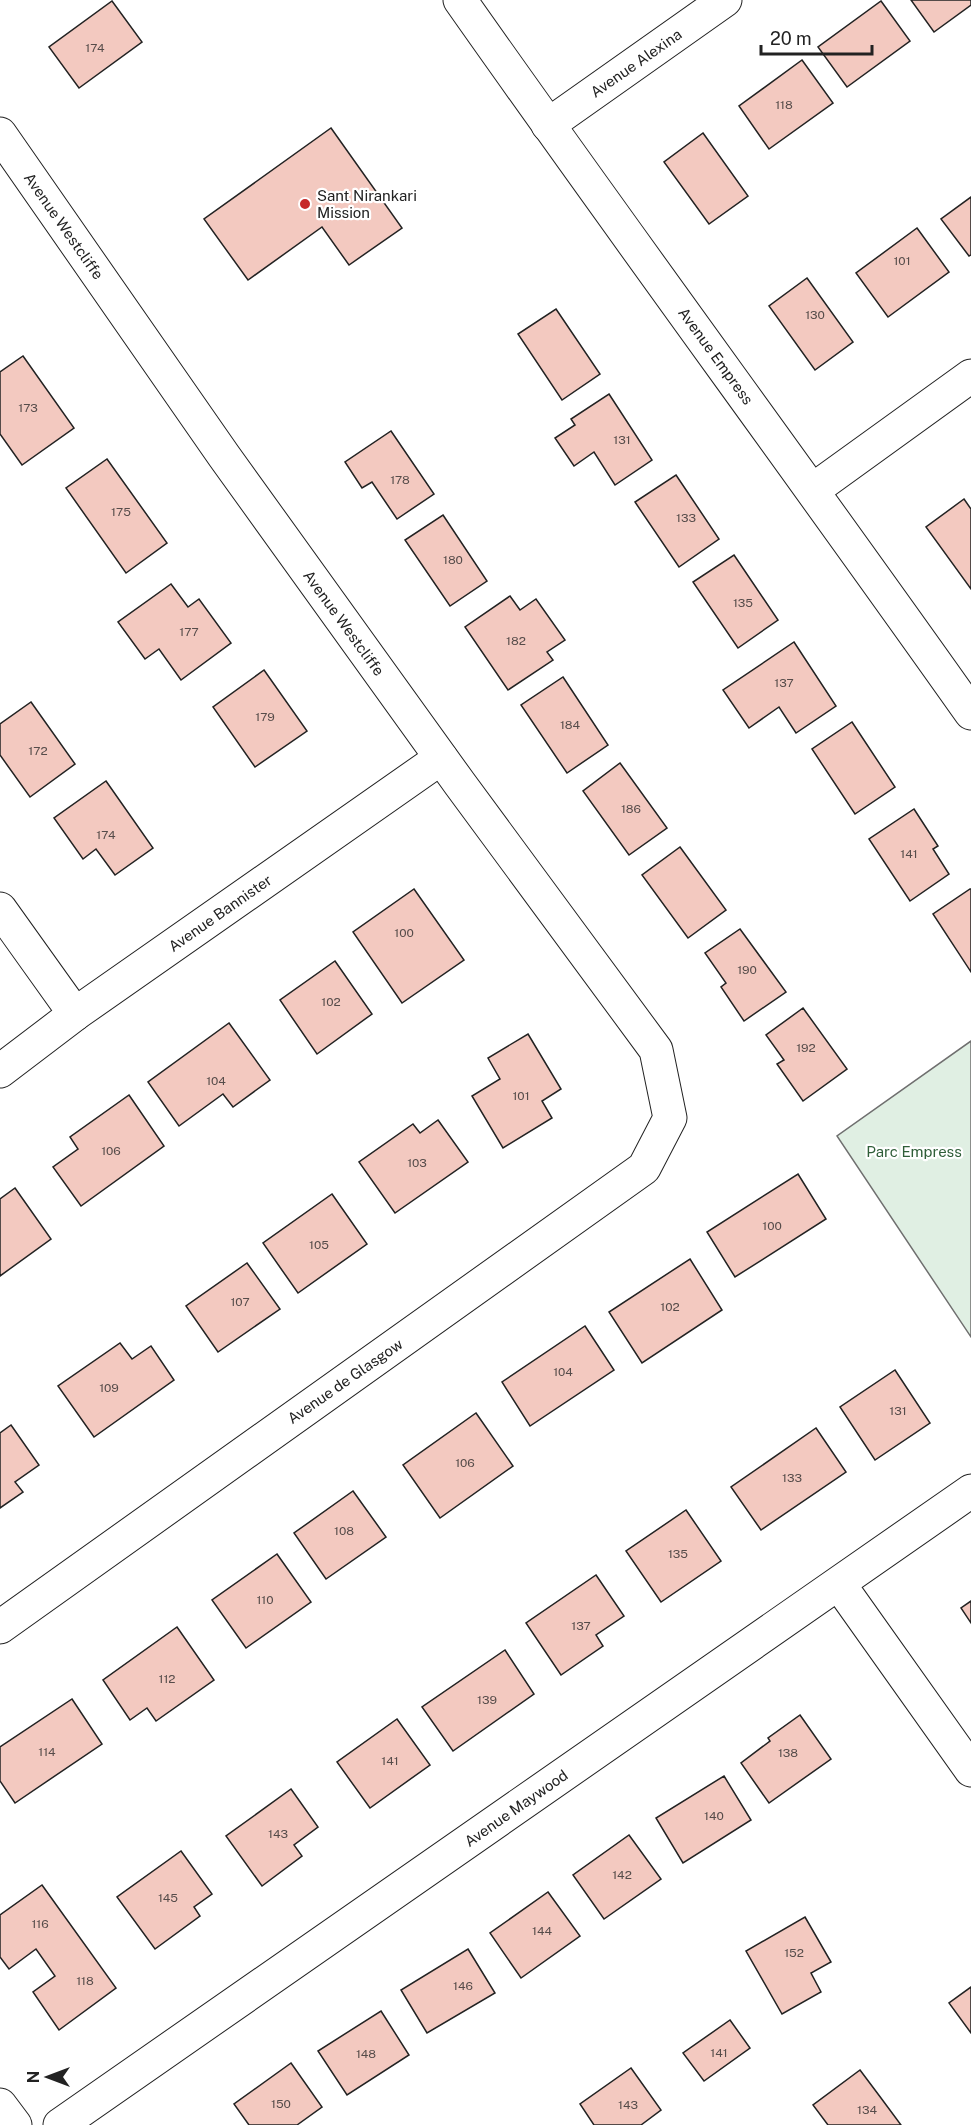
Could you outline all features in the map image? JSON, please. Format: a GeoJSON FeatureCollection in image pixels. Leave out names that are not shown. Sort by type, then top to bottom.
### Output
{"type":"FeatureCollection","features":[{"type":"Feature","properties":{"kind":"street","name":"Avenue Empress"},"geometry":{"type":"LineString","coordinates":[[460,0],[971,713]]}},
{"type":"Feature","properties":{"kind":"street","name":"Avenue Alexina"},"geometry":{"type":"LineString","coordinates":[[548,125],[725,0]]}},
{"type":"Feature","properties":{"kind":"street","name":"Avenue Westcliffe"},"geometry":{"type":"LineString","coordinates":[[0,134],[224,456],[441,758],[656,1050],[670,1118]]}},
{"type":"Feature","properties":{"kind":"street"},"geometry":{"type":"LineString","coordinates":[[813,490],[971,376]]}},
{"type":"Feature","properties":{"kind":"street","name":"Avenue Bannister"},"geometry":{"type":"LineString","coordinates":[[0,1071],[75,1014],[441,758]]}},
{"type":"Feature","properties":{"kind":"street"},"geometry":{"type":"LineString","coordinates":[[0,909],[75,1014]]}},
{"type":"Feature","properties":{"kind":"street","name":"Avenue de Glasgow"},"geometry":{"type":"LineString","coordinates":[[0,1627],[644,1168],[670,1118]]}},
{"type":"Feature","properties":{"kind":"street","name":"Avenue Maywood"},"geometry":{"type":"LineString","coordinates":[[60,2125],[971,1491]]}},
{"type":"Feature","properties":{"kind":"street"},"geometry":{"type":"LineString","coordinates":[[839,1584],[971,1770]]}},
{"type":"Feature","properties":{"kind":"street"},"geometry":{"type":"LineString","coordinates":[[0,2105],[15,2125]]}},
{"type":"Feature","properties":{"kind":"green space","name":"Parc Empress"},"geometry":{"type":"Polygon","coordinates":[[[971,1041],[971,1337],[837,1136],[971,1041]]]}},
{"type":"Feature","properties":{"kind":"building"},"geometry":{"type":"Polygon","coordinates":[[[911,0],[971,0],[971,5],[934,32],[911,0]]]}},
{"type":"Feature","properties":{"kind":"building"},"geometry":{"type":"Polygon","coordinates":[[[112,1],[142,42],[79,88],[49,47],[112,1]]]}},
{"type":"Feature","properties":{"kind":"building"},"geometry":{"type":"Polygon","coordinates":[[[881,1],[910,41],[847,87],[818,47],[881,1]]]}},
{"type":"Feature","properties":{"kind":"building"},"geometry":{"type":"Polygon","coordinates":[[[802,60],[833,103],[769,149],[739,106],[802,60]]]}},
{"type":"Feature","properties":{"kind":"building","name":"Sant Nirankari Mission"},"geometry":{"type":"Polygon","coordinates":[[[331,128],[402,228],[349,265],[322,227],[248,280],[204,219],[331,128]]]}},
{"type":"Feature","properties":{"kind":"building"},"geometry":{"type":"Polygon","coordinates":[[[703,133],[748,196],[709,224],[664,162],[703,133]]]}},
{"type":"Feature","properties":{"kind":"building"},"geometry":{"type":"Polygon","coordinates":[[[971,197],[971,255],[969,256],[941,219],[971,197]]]}},
{"type":"Feature","properties":{"kind":"building"},"geometry":{"type":"Polygon","coordinates":[[[917,228],[949,272],[888,317],[856,273],[917,228]]]}},
{"type":"Feature","properties":{"kind":"building"},"geometry":{"type":"Polygon","coordinates":[[[807,278],[853,342],[815,370],[769,306],[807,278]]]}},
{"type":"Feature","properties":{"kind":"building"},"geometry":{"type":"Polygon","coordinates":[[[556,309],[600,374],[562,400],[518,334],[556,309]]]}},
{"type":"Feature","properties":{"kind":"building"},"geometry":{"type":"Polygon","coordinates":[[[23,356],[74,428],[22,465],[0,434],[0,372],[23,356]]]}},
{"type":"Feature","properties":{"kind":"building"},"geometry":{"type":"Polygon","coordinates":[[[609,394],[652,460],[615,485],[594,452],[574,466],[555,438],[575,425],[571,419],[609,394]]]}},
{"type":"Feature","properties":{"kind":"building"},"geometry":{"type":"Polygon","coordinates":[[[391,431],[434,494],[397,519],[372,482],[362,488],[345,462],[391,431]]]}},
{"type":"Feature","properties":{"kind":"building"},"geometry":{"type":"Polygon","coordinates":[[[107,459],[167,543],[126,573],[66,488],[107,459]]]}},
{"type":"Feature","properties":{"kind":"building"},"geometry":{"type":"Polygon","coordinates":[[[676,475],[719,539],[679,567],[635,502],[676,475]]]}},
{"type":"Feature","properties":{"kind":"building"},"geometry":{"type":"Polygon","coordinates":[[[964,499],[971,509],[971,589],[926,527],[964,499]]]}},
{"type":"Feature","properties":{"kind":"building"},"geometry":{"type":"Polygon","coordinates":[[[443,515],[487,581],[450,606],[405,540],[443,515]]]}},
{"type":"Feature","properties":{"kind":"building"},"geometry":{"type":"Polygon","coordinates":[[[734,555],[778,620],[738,648],[693,582],[734,555]]]}},
{"type":"Feature","properties":{"kind":"building"},"geometry":{"type":"Polygon","coordinates":[[[171,584],[188,607],[199,599],[231,643],[181,680],[159,649],[145,659],[118,622],[171,584]]]}},
{"type":"Feature","properties":{"kind":"building"},"geometry":{"type":"Polygon","coordinates":[[[510,596],[520,610],[536,599],[565,640],[547,652],[553,660],[508,690],[465,627],[510,596]]]}},
{"type":"Feature","properties":{"kind":"building"},"geometry":{"type":"Polygon","coordinates":[[[794,642],[836,706],[796,733],[779,707],[749,728],[723,690],[794,642]]]}},
{"type":"Feature","properties":{"kind":"building"},"geometry":{"type":"Polygon","coordinates":[[[264,670],[307,731],[255,767],[213,707],[264,670]]]}},
{"type":"Feature","properties":{"kind":"building"},"geometry":{"type":"Polygon","coordinates":[[[563,677],[608,745],[567,773],[521,705],[563,677]]]}},
{"type":"Feature","properties":{"kind":"building"},"geometry":{"type":"Polygon","coordinates":[[[31,702],[75,764],[30,797],[0,755],[0,724],[31,702]]]}},
{"type":"Feature","properties":{"kind":"building"},"geometry":{"type":"Polygon","coordinates":[[[852,722],[895,787],[855,814],[812,749],[852,722]]]}},
{"type":"Feature","properties":{"kind":"building"},"geometry":{"type":"Polygon","coordinates":[[[620,763],[667,828],[629,855],[583,791],[620,763]]]}},
{"type":"Feature","properties":{"kind":"building"},"geometry":{"type":"Polygon","coordinates":[[[106,781],[153,848],[115,875],[96,849],[83,859],[54,818],[106,781]]]}},
{"type":"Feature","properties":{"kind":"building"},"geometry":{"type":"Polygon","coordinates":[[[914,809],[938,846],[933,849],[949,874],[910,901],[869,839],[914,809]]]}},
{"type":"Feature","properties":{"kind":"building"},"geometry":{"type":"Polygon","coordinates":[[[680,847],[726,910],[688,938],[642,875],[680,847]]]}},
{"type":"Feature","properties":{"kind":"building"},"geometry":{"type":"Polygon","coordinates":[[[414,889],[464,960],[402,1003],[353,932],[414,889]]]}},
{"type":"Feature","properties":{"kind":"building"},"geometry":{"type":"Polygon","coordinates":[[[971,889],[971,972],[933,914],[971,889]]]}},
{"type":"Feature","properties":{"kind":"building"},"geometry":{"type":"Polygon","coordinates":[[[740,929],[786,992],[744,1021],[721,987],[726,983],[705,953],[740,929]]]}},
{"type":"Feature","properties":{"kind":"building"},"geometry":{"type":"Polygon","coordinates":[[[335,961],[372,1014],[317,1054],[280,1000],[335,961]]]}},
{"type":"Feature","properties":{"kind":"building"},"geometry":{"type":"Polygon","coordinates":[[[803,1008],[847,1069],[803,1101],[777,1064],[784,1060],[766,1035],[803,1008]]]}},
{"type":"Feature","properties":{"kind":"building"},"geometry":{"type":"Polygon","coordinates":[[[229,1023],[270,1080],[233,1107],[223,1094],[179,1126],[148,1082],[229,1023]]]}},
{"type":"Feature","properties":{"kind":"building"},"geometry":{"type":"Polygon","coordinates":[[[528,1034],[561,1089],[542,1101],[552,1118],[503,1148],[472,1096],[500,1079],[488,1058],[528,1034]]]}},
{"type":"Feature","properties":{"kind":"building"},"geometry":{"type":"Polygon","coordinates":[[[129,1095],[164,1146],[81,1206],[53,1167],[78,1149],[70,1137],[129,1095]]]}},
{"type":"Feature","properties":{"kind":"building"},"geometry":{"type":"Polygon","coordinates":[[[438,1120],[468,1162],[395,1213],[359,1162],[413,1124],[420,1133],[438,1120]]]}},
{"type":"Feature","properties":{"kind":"building"},"geometry":{"type":"Polygon","coordinates":[[[798,1174],[826,1219],[735,1277],[707,1232],[798,1174]]]}},
{"type":"Feature","properties":{"kind":"building"},"geometry":{"type":"Polygon","coordinates":[[[15,1188],[51,1239],[0,1276],[0,1199],[15,1188]]]}},
{"type":"Feature","properties":{"kind":"building"},"geometry":{"type":"Polygon","coordinates":[[[332,1194],[367,1244],[298,1293],[263,1243],[332,1194]]]}},
{"type":"Feature","properties":{"kind":"building"},"geometry":{"type":"Polygon","coordinates":[[[690,1259],[722,1310],[642,1363],[609,1312],[690,1259]]]}},
{"type":"Feature","properties":{"kind":"building"},"geometry":{"type":"Polygon","coordinates":[[[247,1263],[280,1309],[218,1352],[186,1306],[247,1263]]]}},
{"type":"Feature","properties":{"kind":"building"},"geometry":{"type":"Polygon","coordinates":[[[585,1326],[614,1370],[530,1426],[502,1382],[585,1326]]]}},
{"type":"Feature","properties":{"kind":"building"},"geometry":{"type":"Polygon","coordinates":[[[120,1343],[132,1359],[151,1346],[174,1380],[94,1437],[58,1386],[120,1343]]]}},
{"type":"Feature","properties":{"kind":"building"},"geometry":{"type":"Polygon","coordinates":[[[895,1370],[930,1423],[875,1460],[840,1407],[895,1370]]]}},
{"type":"Feature","properties":{"kind":"building"},"geometry":{"type":"Polygon","coordinates":[[[476,1413],[513,1466],[440,1518],[403,1465],[476,1413]]]}},
{"type":"Feature","properties":{"kind":"building"},"geometry":{"type":"Polygon","coordinates":[[[11,1425],[39,1465],[15,1482],[23,1492],[0,1508],[0,1433],[11,1425]]]}},
{"type":"Feature","properties":{"kind":"building"},"geometry":{"type":"Polygon","coordinates":[[[816,1428],[846,1472],[761,1530],[731,1487],[816,1428]]]}},
{"type":"Feature","properties":{"kind":"building"},"geometry":{"type":"Polygon","coordinates":[[[353,1491],[386,1537],[326,1579],[294,1533],[353,1491]]]}},
{"type":"Feature","properties":{"kind":"building"},"geometry":{"type":"Polygon","coordinates":[[[686,1510],[721,1561],[661,1602],[626,1551],[686,1510]]]}},
{"type":"Feature","properties":{"kind":"building"},"geometry":{"type":"Polygon","coordinates":[[[277,1554],[311,1602],[246,1648],[212,1600],[277,1554]]]}},
{"type":"Feature","properties":{"kind":"building"},"geometry":{"type":"Polygon","coordinates":[[[596,1575],[624,1616],[596,1635],[603,1646],[561,1675],[526,1623],[596,1575]]]}},
{"type":"Feature","properties":{"kind":"building"},"geometry":{"type":"Polygon","coordinates":[[[971,1601],[971,1623],[961,1608],[971,1601]]]}},
{"type":"Feature","properties":{"kind":"building"},"geometry":{"type":"Polygon","coordinates":[[[177,1627],[214,1680],[156,1721],[147,1708],[130,1720],[103,1680],[177,1627]]]}},
{"type":"Feature","properties":{"kind":"building"},"geometry":{"type":"Polygon","coordinates":[[[505,1650],[534,1694],[453,1751],[422,1707],[505,1650]]]}},
{"type":"Feature","properties":{"kind":"building"},"geometry":{"type":"Polygon","coordinates":[[[72,1699],[102,1744],[15,1803],[0,1781],[0,1747],[72,1699]]]}},
{"type":"Feature","properties":{"kind":"building"},"geometry":{"type":"Polygon","coordinates":[[[800,1715],[831,1759],[769,1803],[741,1763],[770,1741],[768,1738],[800,1715]]]}},
{"type":"Feature","properties":{"kind":"building"},"geometry":{"type":"Polygon","coordinates":[[[397,1719],[430,1765],[370,1808],[337,1762],[397,1719]]]}},
{"type":"Feature","properties":{"kind":"building"},"geometry":{"type":"Polygon","coordinates":[[[724,1776],[751,1820],[683,1863],[656,1818],[724,1776]]]}},
{"type":"Feature","properties":{"kind":"building"},"geometry":{"type":"Polygon","coordinates":[[[291,1789],[318,1827],[294,1845],[302,1856],[262,1886],[226,1836],[291,1789]]]}},
{"type":"Feature","properties":{"kind":"building"},"geometry":{"type":"Polygon","coordinates":[[[629,1835],[661,1879],[604,1919],[573,1875],[629,1835]]]}},
{"type":"Feature","properties":{"kind":"building"},"geometry":{"type":"Polygon","coordinates":[[[181,1851],[212,1894],[194,1907],[200,1916],[155,1949],[117,1897],[181,1851]]]}},
{"type":"Feature","properties":{"kind":"building"},"geometry":{"type":"Polygon","coordinates":[[[42,1885],[116,1988],[59,2030],[33,1992],[55,1976],[36,1949],[9,1969],[0,1957],[0,1915],[42,1885]]]}},
{"type":"Feature","properties":{"kind":"building"},"geometry":{"type":"Polygon","coordinates":[[[548,1892],[580,1936],[521,1978],[490,1933],[548,1892]]]}},
{"type":"Feature","properties":{"kind":"building"},"geometry":{"type":"Polygon","coordinates":[[[805,1917],[831,1962],[811,1973],[821,1992],[782,2014],[746,1951],[805,1917]]]}},
{"type":"Feature","properties":{"kind":"building"},"geometry":{"type":"Polygon","coordinates":[[[468,1949],[495,1993],[427,2033],[401,1990],[468,1949]]]}},
{"type":"Feature","properties":{"kind":"building"},"geometry":{"type":"Polygon","coordinates":[[[971,1987],[971,2033],[949,2003],[971,1987]]]}},
{"type":"Feature","properties":{"kind":"building"},"geometry":{"type":"Polygon","coordinates":[[[381,2011],[409,2055],[347,2095],[318,2051],[381,2011]]]}},
{"type":"Feature","properties":{"kind":"building"},"geometry":{"type":"Polygon","coordinates":[[[730,2020],[750,2048],[704,2081],[683,2053],[730,2020]]]}},
{"type":"Feature","properties":{"kind":"building"},"geometry":{"type":"Polygon","coordinates":[[[291,2063],[322,2107],[297,2125],[249,2125],[234,2104],[291,2063]]]}},
{"type":"Feature","properties":{"kind":"building"},"geometry":{"type":"Polygon","coordinates":[[[631,2068],[661,2110],[641,2125],[594,2125],[580,2104],[631,2068]]]}},
{"type":"Feature","properties":{"kind":"building"},"geometry":{"type":"Polygon","coordinates":[[[860,2070],[901,2125],[828,2125],[813,2105],[860,2070]]]}},
{"type":"Feature","properties":{"kind":"place","name":"Sant Nirankari Mission"},"geometry":{"type":"Point","coordinates":[305,204]}}]}
